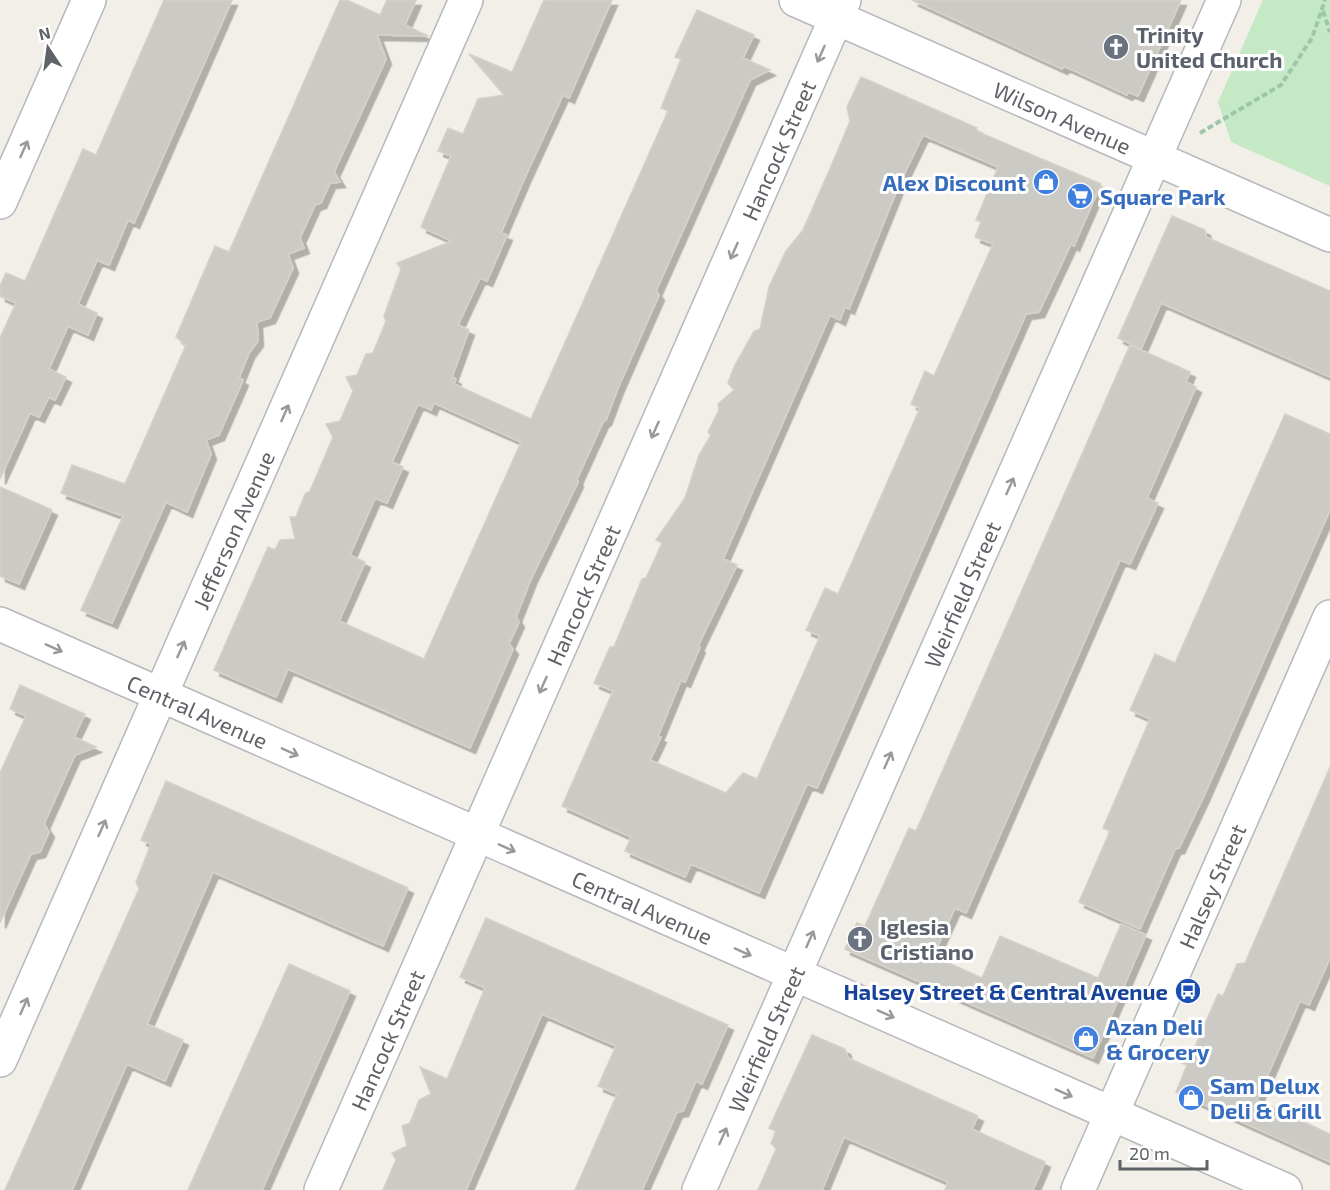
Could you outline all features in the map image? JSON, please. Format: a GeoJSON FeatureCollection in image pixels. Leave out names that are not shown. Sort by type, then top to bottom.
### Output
{"type":"FeatureCollection","features":[{"type":"Feature","properties":{"kind":"street"},"geometry":{"type":"LineString","coordinates":[[0,202],[89,0]]}},
{"type":"Feature","properties":{"kind":"street","name":"Jefferson Avenue"},"geometry":{"type":"LineString","coordinates":[[0,1060],[466,0]]}},
{"type":"Feature","properties":{"kind":"street","name":"Wilson Avenue"},"geometry":{"type":"LineString","coordinates":[[796,0],[841,9],[1155,157],[1330,235]]}},
{"type":"Feature","properties":{"kind":"street","name":"Weirfield Street"},"geometry":{"type":"LineString","coordinates":[[699,1190],[1224,0]]}},
{"type":"Feature","properties":{"kind":"street","name":"Hancock Street"},"geometry":{"type":"LineString","coordinates":[[321,1190],[841,9]]}},
{"type":"Feature","properties":{"kind":"street","name":"Halsey Street"},"geometry":{"type":"LineString","coordinates":[[1078,1190],[1330,617]]}},
{"type":"Feature","properties":{"kind":"street","name":"Central Avenue"},"geometry":{"type":"LineString","coordinates":[[0,624],[1285,1190]]}},
{"type":"Feature","properties":{"kind":"path"},"geometry":{"type":"LineString","coordinates":[[1193,136],[1281,85],[1312,39],[1325,0]]}},
{"type":"Feature","properties":{"kind":"path"},"geometry":{"type":"LineString","coordinates":[[1323,10],[1330,32]]}},
{"type":"Feature","properties":{"kind":"green space"},"geometry":{"type":"Polygon","coordinates":[[[1263,0],[1330,0],[1330,186],[1231,142],[1218,102],[1263,0]]]}},
{"type":"Feature","properties":{"kind":"building"},"geometry":{"type":"Polygon","coordinates":[[[164,0],[232,0],[134,223],[128,220],[109,265],[97,260],[78,304],[97,313],[88,335],[68,326],[49,369],[66,377],[55,400],[49,397],[39,417],[30,413],[0,479],[0,338],[16,303],[0,296],[0,286],[6,273],[25,281],[83,149],[96,155],[164,0]]]}},
{"type":"Feature","properties":{"kind":"building"},"geometry":{"type":"Polygon","coordinates":[[[340,0],[347,0],[380,15],[387,0],[416,0],[405,25],[428,36],[377,35],[386,59],[334,172],[340,182],[330,183],[321,203],[315,205],[300,238],[304,248],[288,254],[293,268],[270,318],[257,322],[258,341],[249,353],[239,378],[243,380],[219,435],[206,440],[211,454],[187,512],[166,502],[112,623],[81,610],[123,516],[61,493],[72,465],[125,484],[186,345],[176,337],[215,246],[229,252],[340,0]]]}},
{"type":"Feature","properties":{"kind":"building"},"geometry":{"type":"Polygon","coordinates":[[[544,0],[612,0],[569,98],[563,95],[526,175],[501,233],[507,235],[487,281],[480,278],[458,325],[469,330],[452,377],[456,379],[454,384],[531,419],[668,111],[661,108],[681,59],[675,57],[697,10],[754,35],[743,58],[770,70],[750,80],[656,291],[659,295],[606,420],[603,422],[577,479],[578,482],[531,579],[516,617],[519,622],[509,644],[513,649],[470,748],[288,669],[276,697],[214,670],[268,547],[275,550],[280,540],[295,539],[290,517],[296,517],[305,494],[310,491],[333,437],[326,424],[340,421],[353,391],[346,377],[357,375],[366,354],[373,353],[386,321],[384,316],[401,269],[397,263],[452,241],[421,227],[451,156],[438,151],[448,128],[463,134],[478,99],[504,95],[469,54],[512,72],[544,0]],[[434,403],[431,410],[418,404],[392,462],[403,467],[387,503],[375,498],[350,555],[365,562],[339,621],[424,659],[521,442],[434,403]]]}},
{"type":"Feature","properties":{"kind":"building"},"geometry":{"type":"Polygon","coordinates":[[[912,0],[1181,0],[1138,96],[1128,92],[1127,95],[1064,66],[1062,69],[912,0]]]}},
{"type":"Feature","properties":{"kind":"building"},"geometry":{"type":"Polygon","coordinates":[[[861,77],[977,128],[976,131],[1101,184],[1074,246],[1071,244],[1039,312],[1026,314],[817,788],[807,784],[759,893],[691,864],[685,877],[625,851],[631,837],[562,806],[613,691],[594,683],[610,647],[614,647],[642,579],[646,578],[662,543],[656,540],[685,498],[699,455],[711,435],[708,432],[719,410],[718,404],[734,390],[728,383],[734,367],[754,331],[760,329],[769,287],[786,251],[803,230],[835,157],[850,121],[847,107],[861,77]],[[923,135],[899,185],[849,309],[845,307],[840,320],[830,315],[723,559],[737,565],[698,646],[700,647],[685,682],[681,680],[658,736],[661,737],[650,760],[726,793],[743,773],[757,779],[820,636],[806,630],[825,588],[838,594],[920,408],[911,404],[925,371],[934,376],[993,244],[975,237],[981,222],[976,220],[998,167],[923,135]]]}},
{"type":"Feature","properties":{"kind":"building"},"geometry":{"type":"Polygon","coordinates":[[[1172,216],[1205,230],[1206,237],[1330,291],[1330,377],[1161,303],[1141,349],[1118,338],[1172,216]]]}},
{"type":"Feature","properties":{"kind":"building"},"geometry":{"type":"Polygon","coordinates":[[[1130,345],[1190,372],[1186,382],[1196,387],[1147,498],[1158,503],[1130,564],[1120,560],[966,913],[955,908],[933,956],[982,978],[1000,936],[1098,978],[1121,924],[1146,935],[1093,1058],[845,949],[857,923],[865,926],[909,828],[916,831],[1130,345]]]}},
{"type":"Feature","properties":{"kind":"building"},"geometry":{"type":"Polygon","coordinates":[[[1285,414],[1330,434],[1330,510],[1203,798],[1179,848],[1175,849],[1140,929],[1079,902],[1110,831],[1103,828],[1150,719],[1130,710],[1155,654],[1175,663],[1285,414]]]}},
{"type":"Feature","properties":{"kind":"building"},"geometry":{"type":"Polygon","coordinates":[[[0,487],[52,510],[19,584],[0,576],[0,487]]]}},
{"type":"Feature","properties":{"kind":"building"},"geometry":{"type":"Polygon","coordinates":[[[20,685],[85,714],[74,737],[96,747],[75,755],[44,824],[49,832],[40,852],[31,854],[0,923],[0,773],[26,716],[10,709],[20,685]]]}},
{"type":"Feature","properties":{"kind":"building"},"geometry":{"type":"Polygon","coordinates":[[[1330,767],[1330,958],[1309,1005],[1300,1001],[1257,1100],[1330,1134],[1330,1162],[1176,1092],[1187,1065],[1181,1063],[1194,1049],[1218,994],[1223,996],[1237,964],[1245,963],[1330,767]]]}},
{"type":"Feature","properties":{"kind":"building"},"geometry":{"type":"Polygon","coordinates":[[[166,781],[408,888],[383,946],[213,872],[147,1024],[183,1040],[165,1081],[127,1064],[72,1190],[5,1190],[139,889],[136,882],[151,844],[141,840],[166,781]]]}},
{"type":"Feature","properties":{"kind":"building"},"geometry":{"type":"Polygon","coordinates":[[[486,918],[728,1025],[702,1084],[696,1081],[683,1111],[677,1112],[642,1190],[575,1190],[617,1094],[598,1086],[616,1046],[542,1014],[466,1190],[383,1190],[396,1160],[392,1153],[407,1146],[402,1126],[410,1123],[419,1100],[431,1094],[420,1067],[447,1079],[485,988],[460,977],[486,918]]]}},
{"type":"Feature","properties":{"kind":"building"},"geometry":{"type":"Polygon","coordinates":[[[289,964],[350,991],[262,1190],[188,1190],[289,964]]]}},
{"type":"Feature","properties":{"kind":"building"},"geometry":{"type":"Polygon","coordinates":[[[812,1035],[845,1049],[848,1058],[978,1116],[972,1129],[1045,1162],[1033,1190],[945,1190],[948,1182],[844,1137],[822,1190],[758,1190],[776,1149],[771,1143],[776,1131],[769,1128],[812,1035]]]}},
{"type":"Feature","properties":{"kind":"place","name":"Trinity United Church"},"geometry":{"type":"Point","coordinates":[1116,47]}},
{"type":"Feature","properties":{"kind":"place","name":"Alex Discount"},"geometry":{"type":"Point","coordinates":[1046,182]}},
{"type":"Feature","properties":{"kind":"place","name":"Square Park"},"geometry":{"type":"Point","coordinates":[1080,196]}},
{"type":"Feature","properties":{"kind":"place","name":"Iglesia Cristiano"},"geometry":{"type":"Point","coordinates":[860,939]}},
{"type":"Feature","properties":{"kind":"place","name":"Halsey Street & Central Avenue"},"geometry":{"type":"Point","coordinates":[1188,991]}},
{"type":"Feature","properties":{"kind":"place","name":"Azan Deli & Grocery"},"geometry":{"type":"Point","coordinates":[1086,1039]}},
{"type":"Feature","properties":{"kind":"place","name":"Sam Delux Deli & Grill"},"geometry":{"type":"Point","coordinates":[1191,1098]}}]}
